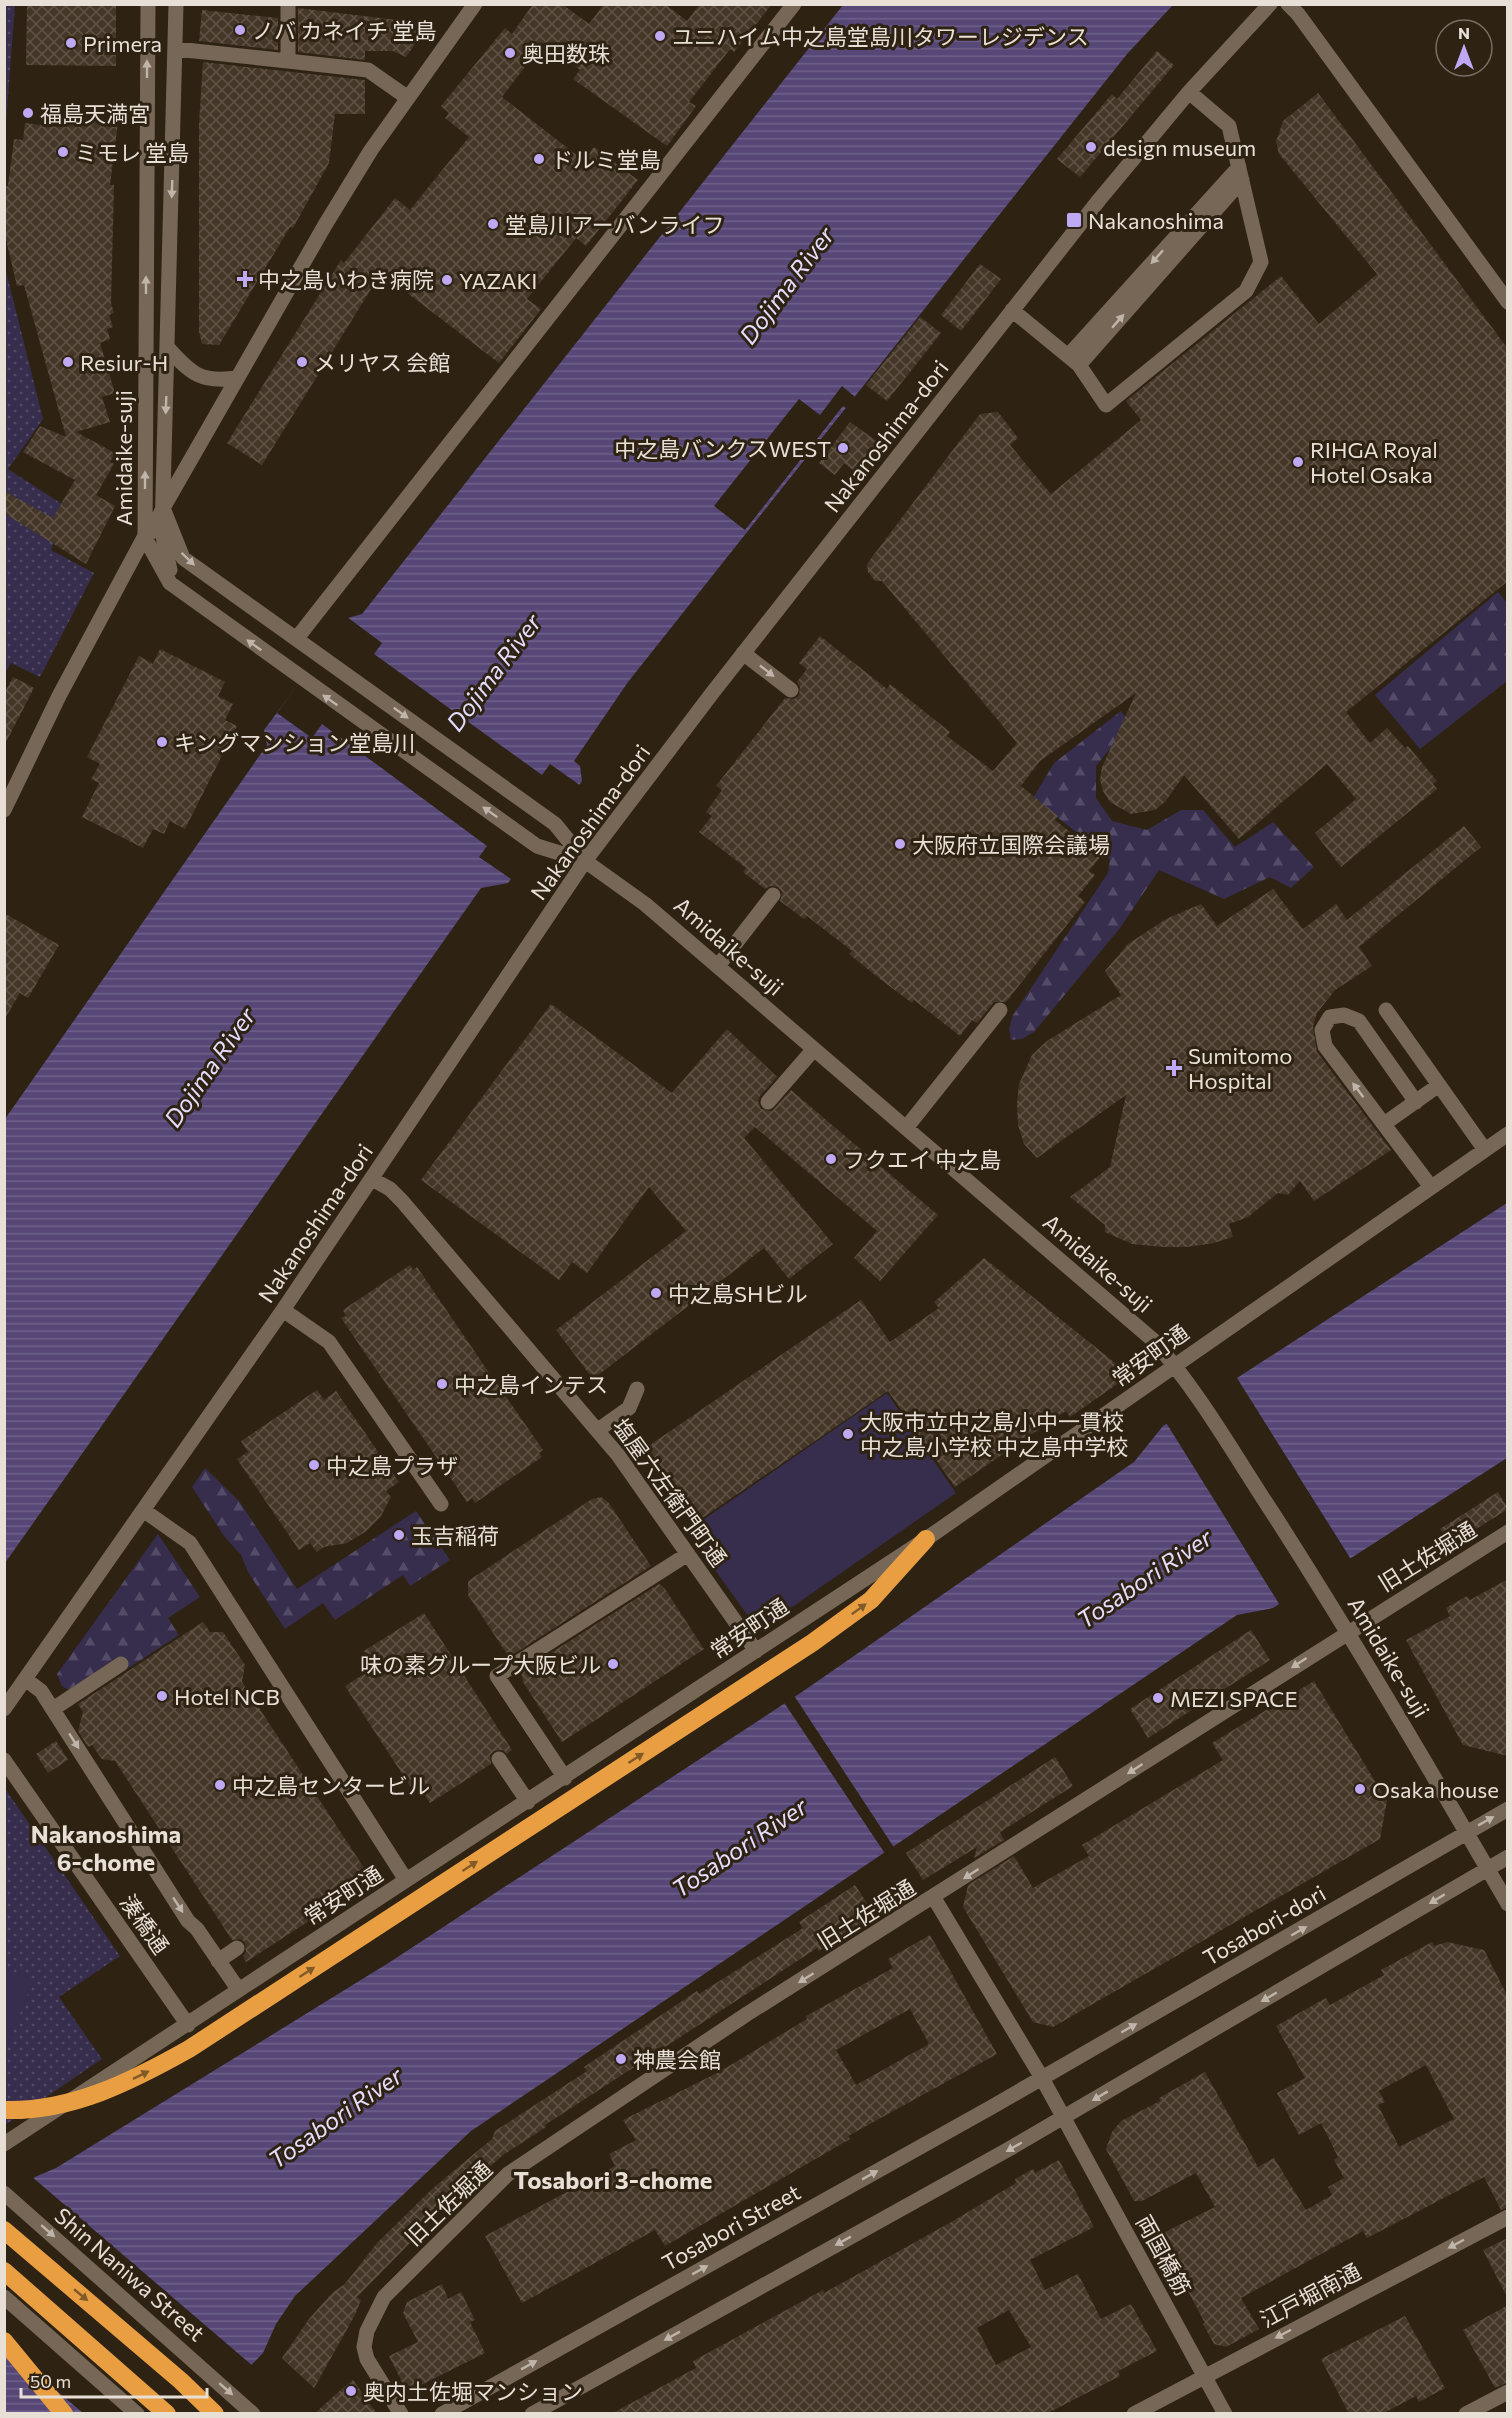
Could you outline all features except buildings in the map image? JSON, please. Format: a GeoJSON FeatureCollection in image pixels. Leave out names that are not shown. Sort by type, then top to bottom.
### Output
{"type":"FeatureCollection","features":[{"type":"Feature","properties":{"kind":"highway"},"geometry":{"type":"LineString","coordinates":[[4,2110],[50,2107],[88,2098],[152,2070],[189,2049],[812,1643],[871,1600],[926,1539]]}},
{"type":"Feature","properties":{"kind":"highway"},"geometry":{"type":"LineString","coordinates":[[4,2230],[181,2381],[215,2414]]}},
{"type":"Feature","properties":{"kind":"highway"},"geometry":{"type":"LineString","coordinates":[[4,2271],[167,2414]]}},
{"type":"Feature","properties":{"kind":"highway"},"geometry":{"type":"LineString","coordinates":[[4,2341],[63,2414]]}},
{"type":"Feature","properties":{"kind":"street","name":"Amidaike-suji"},"geometry":{"type":"LineString","coordinates":[[148,4],[145,538],[170,583],[537,846],[585,861]]}},
{"type":"Feature","properties":{"kind":"street","name":"Amidaike-suji"},"geometry":{"type":"LineString","coordinates":[[176,4],[163,508],[183,558],[554,824],[585,861],[645,904],[1153,1340],[1196,1394],[1321,1589],[1437,1779],[1465,1832],[1508,1904]]}},
{"type":"Feature","properties":{"kind":"street"},"geometry":{"type":"LineString","coordinates":[[288,4],[288,61]]}},
{"type":"Feature","properties":{"kind":"street"},"geometry":{"type":"LineString","coordinates":[[145,538],[153,530],[163,508],[325,225],[372,150],[475,4]]}},
{"type":"Feature","properties":{"kind":"street"},"geometry":{"type":"LineString","coordinates":[[297,638],[794,4]]}},
{"type":"Feature","properties":{"kind":"street","name":"Nakanoshima-dori"},"geometry":{"type":"LineString","coordinates":[[4,1709],[283,1310],[585,861],[743,652],[816,564],[1012,310],[1189,92],[1270,4]]}},
{"type":"Feature","properties":{"kind":"street"},"geometry":{"type":"LineString","coordinates":[[1288,4],[1298,14],[1508,302]]}},
{"type":"Feature","properties":{"kind":"street"},"geometry":{"type":"LineString","coordinates":[[176,49],[368,70],[408,98]]}},
{"type":"Feature","properties":{"kind":"street"},"geometry":{"type":"LineString","coordinates":[[1012,310],[1073,361],[1106,405],[1246,291],[1260,262],[1229,126],[1189,92]]}},
{"type":"Feature","properties":{"kind":"street"},"geometry":{"type":"LineString","coordinates":[[1073,361],[1240,174]]}},
{"type":"Feature","properties":{"kind":"street"},"geometry":{"type":"LineString","coordinates":[[168,348],[185,369],[197,376],[222,380],[237,378]]}},
{"type":"Feature","properties":{"kind":"street"},"geometry":{"type":"LineString","coordinates":[[4,810],[64,687],[145,538],[164,479]]}},
{"type":"Feature","properties":{"kind":"street"},"geometry":{"type":"LineString","coordinates":[[163,508],[165,553],[176,587]]}},
{"type":"Feature","properties":{"kind":"street"},"geometry":{"type":"LineString","coordinates":[[743,652],[791,690]]}},
{"type":"Feature","properties":{"kind":"street"},"geometry":{"type":"LineString","coordinates":[[718,966],[773,895]]}},
{"type":"Feature","properties":{"kind":"street"},"geometry":{"type":"LineString","coordinates":[[906,1128],[1000,1010]]}},
{"type":"Feature","properties":{"kind":"street"},"geometry":{"type":"LineString","coordinates":[[1386,1010],[1485,1150]]}},
{"type":"Feature","properties":{"kind":"street"},"geometry":{"type":"LineString","coordinates":[[1416,1102],[1359,1021],[1344,1014],[1330,1017],[1322,1030],[1326,1046],[1431,1187]]}},
{"type":"Feature","properties":{"kind":"street"},"geometry":{"type":"LineString","coordinates":[[768,1102],[814,1049]]}},
{"type":"Feature","properties":{"kind":"street"},"geometry":{"type":"LineString","coordinates":[[1384,1124],[1439,1085]]}},
{"type":"Feature","properties":{"kind":"street","name":"常安町通"},"geometry":{"type":"LineString","coordinates":[[4,2144],[188,2025],[238,1989],[565,1778],[858,1581],[926,1539],[1508,1134]]}},
{"type":"Feature","properties":{"kind":"street","name":"塩屋六左衛門町通"},"geometry":{"type":"LineString","coordinates":[[372,1179],[390,1189],[402,1201],[598,1430],[756,1651]]}},
{"type":"Feature","properties":{"kind":"street"},"geometry":{"type":"LineString","coordinates":[[283,1310],[329,1342],[441,1504]]}},
{"type":"Feature","properties":{"kind":"street"},"geometry":{"type":"LineString","coordinates":[[598,1430],[629,1408],[637,1389]]}},
{"type":"Feature","properties":{"kind":"street"},"geometry":{"type":"LineString","coordinates":[[143,1510],[189,1542],[406,1880]]}},
{"type":"Feature","properties":{"kind":"street","name":"旧土佐堀通"},"geometry":{"type":"LineString","coordinates":[[401,2414],[367,2359],[364,2347],[367,2331],[384,2297],[508,2174],[747,2014],[934,1898],[1508,1532]]}},
{"type":"Feature","properties":{"kind":"street"},"geometry":{"type":"LineString","coordinates":[[565,1778],[497,1676],[688,1554]]}},
{"type":"Feature","properties":{"kind":"street"},"geometry":{"type":"LineString","coordinates":[[53,1708],[121,1664]]}},
{"type":"Feature","properties":{"kind":"street"},"geometry":{"type":"LineString","coordinates":[[25,1679],[41,1691],[53,1708],[182,1912],[238,1989]]}},
{"type":"Feature","properties":{"kind":"street"},"geometry":{"type":"LineString","coordinates":[[499,1759],[528,1802]]}},
{"type":"Feature","properties":{"kind":"street","name":"湊橋通"},"geometry":{"type":"LineString","coordinates":[[4,1760],[188,2025]]}},
{"type":"Feature","properties":{"kind":"street","name":"Tosabori-dori"},"geometry":{"type":"LineString","coordinates":[[1042,2078],[1389,1880],[1465,1832],[1508,1809]]}},
{"type":"Feature","properties":{"kind":"street"},"geometry":{"type":"LineString","coordinates":[[532,2414],[1064,2117],[1508,1857]]}},
{"type":"Feature","properties":{"kind":"street"},"geometry":{"type":"LineString","coordinates":[[934,1898],[1042,2078]]}},
{"type":"Feature","properties":{"kind":"street"},"geometry":{"type":"LineString","coordinates":[[218,1961],[237,1948]]}},
{"type":"Feature","properties":{"kind":"street","name":"両国橋筋"},"geometry":{"type":"LineString","coordinates":[[1042,2078],[1225,2414]]}},
{"type":"Feature","properties":{"kind":"street","name":"Tosabori Street"},"geometry":{"type":"LineString","coordinates":[[442,2414],[1042,2078]]}},
{"type":"Feature","properties":{"kind":"street","name":"Shin Naniwa Street"},"geometry":{"type":"LineString","coordinates":[[4,2193],[250,2410]]}},
{"type":"Feature","properties":{"kind":"street","name":"江戸堀南通"},"geometry":{"type":"LineString","coordinates":[[1134,2414],[1508,2217]]}},
{"type":"Feature","properties":{"kind":"street"},"geometry":{"type":"LineString","coordinates":[[4,2297],[137,2414]]}},
{"type":"Feature","properties":{"kind":"street"},"geometry":{"type":"LineString","coordinates":[[1466,2414],[1508,2392]]}},
{"type":"Feature","properties":{"kind":"green space"},"geometry":{"type":"Polygon","coordinates":[[[4,5],[15,5],[5,136],[4,5]]]}},
{"type":"Feature","properties":{"kind":"green space"},"geometry":{"type":"Polygon","coordinates":[[[4,263],[43,419],[8,469],[68,508],[51,550],[94,573],[40,677],[11,663],[5,673],[4,263]]]}},
{"type":"Feature","properties":{"kind":"green space"},"geometry":{"type":"Polygon","coordinates":[[[1498,592],[1507,603],[1507,681],[1420,749],[1375,695],[1498,592]]]}},
{"type":"Feature","properties":{"kind":"green space"},"geometry":{"type":"Polygon","coordinates":[[[1121,711],[1138,733],[1113,745],[1096,766],[1096,798],[1112,821],[1147,830],[1181,810],[1203,810],[1235,847],[1273,822],[1314,867],[1291,888],[1270,877],[1224,899],[1159,870],[1120,928],[1034,1032],[1022,1039],[1011,1040],[1009,1029],[1013,1015],[1108,873],[1110,859],[1033,798],[1054,763],[1121,711]]]}},
{"type":"Feature","properties":{"kind":"green space"},"geometry":{"type":"Polygon","coordinates":[[[887,1393],[956,1493],[762,1628],[756,1627],[687,1531],[887,1393]]]}},
{"type":"Feature","properties":{"kind":"green space"},"geometry":{"type":"Polygon","coordinates":[[[205,1468],[239,1501],[297,1589],[416,1511],[450,1560],[410,1586],[403,1575],[335,1620],[323,1603],[285,1629],[248,1572],[241,1555],[224,1536],[192,1487],[205,1468]]]}},
{"type":"Feature","properties":{"kind":"green space"},"geometry":{"type":"Polygon","coordinates":[[[158,1534],[200,1597],[168,1618],[179,1635],[127,1669],[118,1657],[68,1690],[62,1686],[57,1674],[158,1534]]]}},
{"type":"Feature","properties":{"kind":"green space"},"geometry":{"type":"Polygon","coordinates":[[[4,1787],[120,1956],[59,1997],[102,2059],[5,2125],[4,1787]]]}},
{"type":"Feature","properties":{"kind":"green space"},"geometry":{"type":"Polygon","coordinates":[[[4,1968],[34,1979],[5,2052],[4,2052],[4,1968]]]}},
{"type":"Feature","properties":{"kind":"water","name":"Dojima River"},"geometry":{"type":"Polygon","coordinates":[[[843,5],[1173,5],[1127,54],[628,682],[574,761],[580,766],[582,781],[508,883],[481,888],[5,1563],[5,1119],[267,745],[264,730],[348,618],[362,614],[843,5]]]}},
{"type":"Feature","properties":{"kind":"water","name":"Tosabori River"},"geometry":{"type":"Polygon","coordinates":[[[1507,1203],[1507,1458],[1273,1608],[1237,1615],[471,2131],[295,2296],[276,2324],[263,2353],[205,2413],[5,2413],[4,2198],[390,1962],[802,1692],[1134,1462],[1163,1426],[1507,1203]]]}},
{"type":"Feature","properties":{"kind":"pier"},"geometry":{"type":"Polygon","coordinates":[[[842,386],[855,397],[846,408],[843,406],[745,530],[714,506],[799,399],[820,415],[842,386]]]}},
{"type":"Feature","properties":{"kind":"pier"},"geometry":{"type":"Polygon","coordinates":[[[347,617],[382,643],[374,654],[542,775],[550,764],[581,786],[514,881],[479,857],[487,846],[322,724],[312,738],[277,713],[347,617]]]}},
{"type":"Feature","properties":{"kind":"pier"},"geometry":{"type":"Polygon","coordinates":[[[1235,1375],[1352,1561],[1281,1607],[1165,1421],[1235,1375]]]}},
{"type":"Feature","properties":{"kind":"pier"},"geometry":{"type":"Polygon","coordinates":[[[793,1694],[895,1849],[886,1855],[783,1701],[793,1694]]]}},
{"type":"Feature","properties":{"kind":"pier"},"geometry":{"type":"Polygon","coordinates":[[[31,2176],[254,2367],[209,2414],[83,2413],[4,2346],[4,2194],[31,2176]]]}},
{"type":"Feature","properties":{"kind":"place","name":"ノバ カネイチ 堂島"},"geometry":{"type":"Point","coordinates":[240,30]}},
{"type":"Feature","properties":{"kind":"place","name":"ユニハイム中之島堂島川タワーレジデンス"},"geometry":{"type":"Point","coordinates":[660,36]}},
{"type":"Feature","properties":{"kind":"place","name":"Primera"},"geometry":{"type":"Point","coordinates":[71,43]}},
{"type":"Feature","properties":{"kind":"place","name":"奥田数珠"},"geometry":{"type":"Point","coordinates":[510,53]}},
{"type":"Feature","properties":{"kind":"place","name":"福島天満宮"},"geometry":{"type":"Point","coordinates":[28,113]}},
{"type":"Feature","properties":{"kind":"place","name":"design museum"},"geometry":{"type":"Point","coordinates":[1091,147]}},
{"type":"Feature","properties":{"kind":"place","name":"ミモレ 堂島"},"geometry":{"type":"Point","coordinates":[63,152]}},
{"type":"Feature","properties":{"kind":"place","name":"ドルミ堂島"},"geometry":{"type":"Point","coordinates":[539,159]}},
{"type":"Feature","properties":{"kind":"place","name":"Nakanoshima"},"geometry":{"type":"Point","coordinates":[1074,220]}},
{"type":"Feature","properties":{"kind":"place","name":"堂島川アーバンライフ"},"geometry":{"type":"Point","coordinates":[493,224]}},
{"type":"Feature","properties":{"kind":"place","name":"中之島いわき病院"},"geometry":{"type":"Point","coordinates":[245,279]}},
{"type":"Feature","properties":{"kind":"place","name":"YAZAKI"},"geometry":{"type":"Point","coordinates":[447,280]}},
{"type":"Feature","properties":{"kind":"place","name":"Resiur-H"},"geometry":{"type":"Point","coordinates":[68,362]}},
{"type":"Feature","properties":{"kind":"place","name":"メリヤス 会館"},"geometry":{"type":"Point","coordinates":[302,362]}},
{"type":"Feature","properties":{"kind":"place","name":"中之島バンクスWEST"},"geometry":{"type":"Point","coordinates":[843,448]}},
{"type":"Feature","properties":{"kind":"place","name":"RIHGA Royal Hotel Osaka"},"geometry":{"type":"Point","coordinates":[1298,462]}},
{"type":"Feature","properties":{"kind":"place","name":"キングマンション堂島川"},"geometry":{"type":"Point","coordinates":[162,742]}},
{"type":"Feature","properties":{"kind":"place","name":"大阪府立国際会議場"},"geometry":{"type":"Point","coordinates":[900,844]}},
{"type":"Feature","properties":{"kind":"place","name":"Sumitomo Hospital"},"geometry":{"type":"Point","coordinates":[1174,1068]}},
{"type":"Feature","properties":{"kind":"place","name":"フクエイ 中之島"},"geometry":{"type":"Point","coordinates":[831,1159]}},
{"type":"Feature","properties":{"kind":"place","name":"中之島SHビル"},"geometry":{"type":"Point","coordinates":[656,1293]}},
{"type":"Feature","properties":{"kind":"place","name":"中之島インテス"},"geometry":{"type":"Point","coordinates":[442,1384]}},
{"type":"Feature","properties":{"kind":"place","name":"大阪市立中之島小中一貫校 中之島小学校 中之島中学校"},"geometry":{"type":"Point","coordinates":[848,1434]}},
{"type":"Feature","properties":{"kind":"place","name":"中之島プラザ"},"geometry":{"type":"Point","coordinates":[314,1465]}},
{"type":"Feature","properties":{"kind":"place","name":"玉吉稲荷"},"geometry":{"type":"Point","coordinates":[399,1535]}},
{"type":"Feature","properties":{"kind":"place","name":"味の素グループ大阪ビル"},"geometry":{"type":"Point","coordinates":[613,1664]}},
{"type":"Feature","properties":{"kind":"place","name":"Hotel NCB"},"geometry":{"type":"Point","coordinates":[162,1696]}},
{"type":"Feature","properties":{"kind":"place","name":"MEZI SPACE"},"geometry":{"type":"Point","coordinates":[1158,1698]}},
{"type":"Feature","properties":{"kind":"place","name":"中之島センタービル"},"geometry":{"type":"Point","coordinates":[220,1785]}},
{"type":"Feature","properties":{"kind":"place","name":"Osaka house"},"geometry":{"type":"Point","coordinates":[1360,1789]}},
{"type":"Feature","properties":{"kind":"place","name":"神農会館"},"geometry":{"type":"Point","coordinates":[621,2059]}},
{"type":"Feature","properties":{"kind":"place","name":"奥内土佐堀マンション"},"geometry":{"type":"Point","coordinates":[351,2391]}},
{"type":"Feature","properties":{"kind":"district","name":"Nakanoshima 6-chome"},"geometry":{"type":"Point","coordinates":[106,1847]}},
{"type":"Feature","properties":{"kind":"district","name":"Tosabori 3-chome"},"geometry":{"type":"Point","coordinates":[613,2179]}}]}
